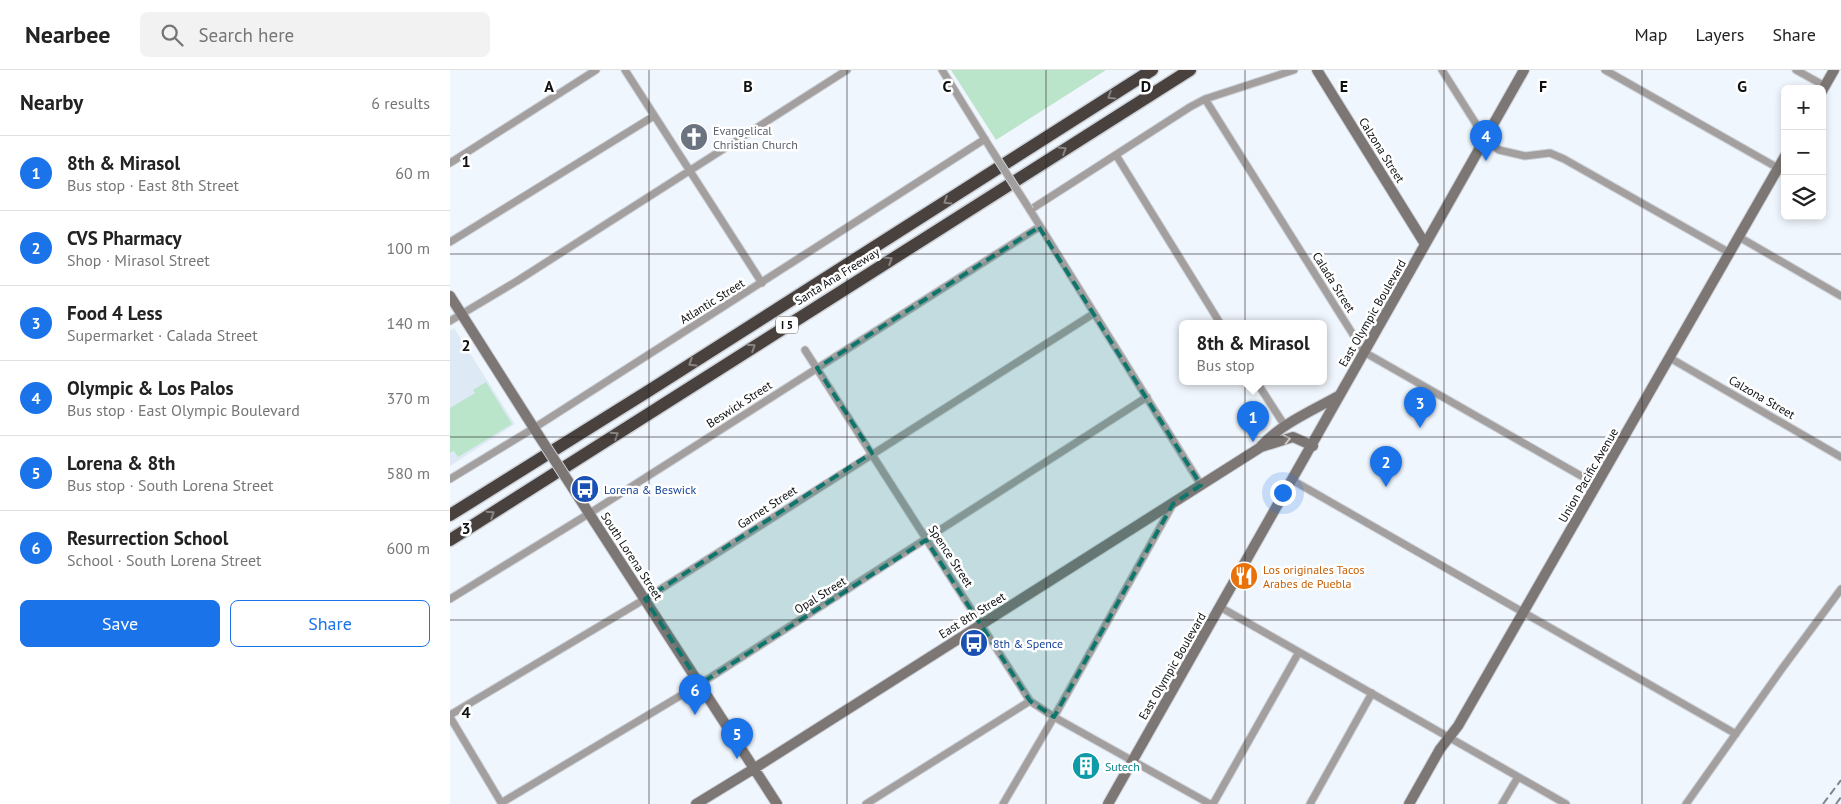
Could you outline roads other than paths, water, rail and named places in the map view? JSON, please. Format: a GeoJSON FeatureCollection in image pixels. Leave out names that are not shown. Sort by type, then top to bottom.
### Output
{"type":"FeatureCollection","features":[{"type":"Feature","properties":{"kind":"highway","name":"Santa Ana Freeway"},"geometry":{"type":"LineString","coordinates":[[450,514],[650,390],[1152,70]]}},
{"type":"Feature","properties":{"kind":"highway","name":"Santa Ana Freeway"},"geometry":{"type":"LineString","coordinates":[[450,542],[464,531],[1190,70]]}},
{"type":"Feature","properties":{"kind":"main road","name":"Calzona Street"},"geometry":{"type":"LineString","coordinates":[[1317,70],[1425,244]]}},
{"type":"Feature","properties":{"kind":"main road","name":"East Olympic Boulevard"},"geometry":{"type":"LineString","coordinates":[[1108,804],[1524,70]]}},
{"type":"Feature","properties":{"kind":"main road"},"geometry":{"type":"LineString","coordinates":[[1826,85],[1834,70]]}},
{"type":"Feature","properties":{"kind":"main road","name":"Union Pacific Avenue"},"geometry":{"type":"LineString","coordinates":[[1409,804],[1440,749],[1458,726],[1781,163]]}},
{"type":"Feature","properties":{"kind":"main road","name":"South Lorena Street"},"geometry":{"type":"LineString","coordinates":[[450,296],[777,804]]}},
{"type":"Feature","properties":{"kind":"main road","name":"East 8th Street"},"geometry":{"type":"LineString","coordinates":[[696,804],[1173,504],[1260,447],[1269,437],[1285,426],[1340,395]]}},
{"type":"Feature","properties":{"kind":"main road","name":"East 8th Street"},"geometry":{"type":"LineString","coordinates":[[1260,447],[1294,437],[1312,446]]}},
{"type":"Feature","properties":{"kind":"street"},"geometry":{"type":"LineString","coordinates":[[450,163],[596,70]]}},
{"type":"Feature","properties":{"kind":"street"},"geometry":{"type":"LineString","coordinates":[[625,70],[762,283]]}},
{"type":"Feature","properties":{"kind":"street"},"geometry":{"type":"LineString","coordinates":[[450,321],[517,281],[847,70]]}},
{"type":"Feature","properties":{"kind":"street"},"geometry":{"type":"LineString","coordinates":[[942,70],[1201,485]]}},
{"type":"Feature","properties":{"kind":"street"},"geometry":{"type":"LineString","coordinates":[[1030,210],[1205,99],[1294,70]]}},
{"type":"Feature","properties":{"kind":"street"},"geometry":{"type":"LineString","coordinates":[[1442,70],[1486,138],[1498,150],[1525,156],[1550,153],[1564,158],[1730,253]]}},
{"type":"Feature","properties":{"kind":"street"},"geometry":{"type":"LineString","coordinates":[[1605,70],[1778,168]]}},
{"type":"Feature","properties":{"kind":"street"},"geometry":{"type":"LineString","coordinates":[[1796,70],[1819,85]]}},
{"type":"Feature","properties":{"kind":"street","name":"Calada Street"},"geometry":{"type":"LineString","coordinates":[[1205,99],[1364,352],[1597,485]]}},
{"type":"Feature","properties":{"kind":"street"},"geometry":{"type":"LineString","coordinates":[[450,242],[654,116]]}},
{"type":"Feature","properties":{"kind":"street","name":"Atlantic Street"},"geometry":{"type":"LineString","coordinates":[[450,479],[537,432],[762,283],[985,139]]}},
{"type":"Feature","properties":{"kind":"street"},"geometry":{"type":"LineString","coordinates":[[1116,155],[1218,320]]}},
{"type":"Feature","properties":{"kind":"street","name":"Beswick Street"},"geometry":{"type":"LineString","coordinates":[[450,599],[590,513],[1039,227]]}},
{"type":"Feature","properties":{"kind":"street"},"geometry":{"type":"LineString","coordinates":[[1739,237],[1841,296]]}},
{"type":"Feature","properties":{"kind":"street","name":"Garnet Street"},"geometry":{"type":"LineString","coordinates":[[450,716],[645,599],[1093,314]]}},
{"type":"Feature","properties":{"kind":"street","name":"Spence Street"},"geometry":{"type":"LineString","coordinates":[[805,350],[1030,701],[1054,717],[1212,804]]}},
{"type":"Feature","properties":{"kind":"street","name":"Calzona Street"},"geometry":{"type":"LineString","coordinates":[[1670,358],[1841,457]]}},
{"type":"Feature","properties":{"kind":"street"},"geometry":{"type":"LineString","coordinates":[[1259,385],[1285,426]]}},
{"type":"Feature","properties":{"kind":"street","name":"Opal Street"},"geometry":{"type":"LineString","coordinates":[[501,803],[700,684],[1147,397]]}},
{"type":"Feature","properties":{"kind":"street"},"geometry":{"type":"LineString","coordinates":[[1292,480],[1736,734]]}},
{"type":"Feature","properties":{"kind":"street"},"geometry":{"type":"LineString","coordinates":[[1003,804],[1173,504]]}},
{"type":"Feature","properties":{"kind":"street"},"geometry":{"type":"LineString","coordinates":[[1686,804],[1841,589]]}},
{"type":"Feature","properties":{"kind":"street"},"geometry":{"type":"LineString","coordinates":[[1220,607],[1566,804]]}},
{"type":"Feature","properties":{"kind":"street"},"geometry":{"type":"LineString","coordinates":[[1212,804],[1299,652]]}},
{"type":"Feature","properties":{"kind":"street"},"geometry":{"type":"LineString","coordinates":[[1310,804],[1372,693]]}},
{"type":"Feature","properties":{"kind":"street"},"geometry":{"type":"LineString","coordinates":[[866,804],[1030,701]]}},
{"type":"Feature","properties":{"kind":"street"},"geometry":{"type":"LineString","coordinates":[[450,716],[501,803]]}},
{"type":"Feature","properties":{"kind":"street"},"geometry":{"type":"LineString","coordinates":[[1502,804],[1518,777]]}},
{"type":"Feature","properties":{"kind":"railway"},"geometry":{"type":"LineString","coordinates":[[1823,804],[1841,780]]}},
{"type":"Feature","properties":{"kind":"railway"},"geometry":{"type":"LineString","coordinates":[[1836,804],[1841,797]]}},
{"type":"Feature","properties":{"kind":"place","name":"Evangelical Christian Church"},"geometry":{"type":"Point","coordinates":[694,137]}},
{"type":"Feature","properties":{"kind":"place","name":"Olympic & Los Palos"},"geometry":{"type":"Point","coordinates":[1486,161]}},
{"type":"Feature","properties":{"kind":"place","name":"Food 4 Less"},"geometry":{"type":"Point","coordinates":[1420,428]}},
{"type":"Feature","properties":{"kind":"place","name":"8th & Mirasol"},"geometry":{"type":"Point","coordinates":[1253,442]}},
{"type":"Feature","properties":{"kind":"place","name":"CVS Pharmacy"},"geometry":{"type":"Point","coordinates":[1386,487]}},
{"type":"Feature","properties":{"kind":"place","name":"Lorena & Beswick"},"geometry":{"type":"Point","coordinates":[585,489]}},
{"type":"Feature","properties":{"kind":"place","name":"Los originales Tacos Arabes de Puebla"},"geometry":{"type":"Point","coordinates":[1244,576]}},
{"type":"Feature","properties":{"kind":"place","name":"8th & Spence"},"geometry":{"type":"Point","coordinates":[974,643]}},
{"type":"Feature","properties":{"kind":"place","name":"Resurrection School"},"geometry":{"type":"Point","coordinates":[695,715]}},
{"type":"Feature","properties":{"kind":"place","name":"Lorena & 8th"},"geometry":{"type":"Point","coordinates":[737,759]}},
{"type":"Feature","properties":{"kind":"place","name":"Sutech"},"geometry":{"type":"Point","coordinates":[1086,766]}}]}
